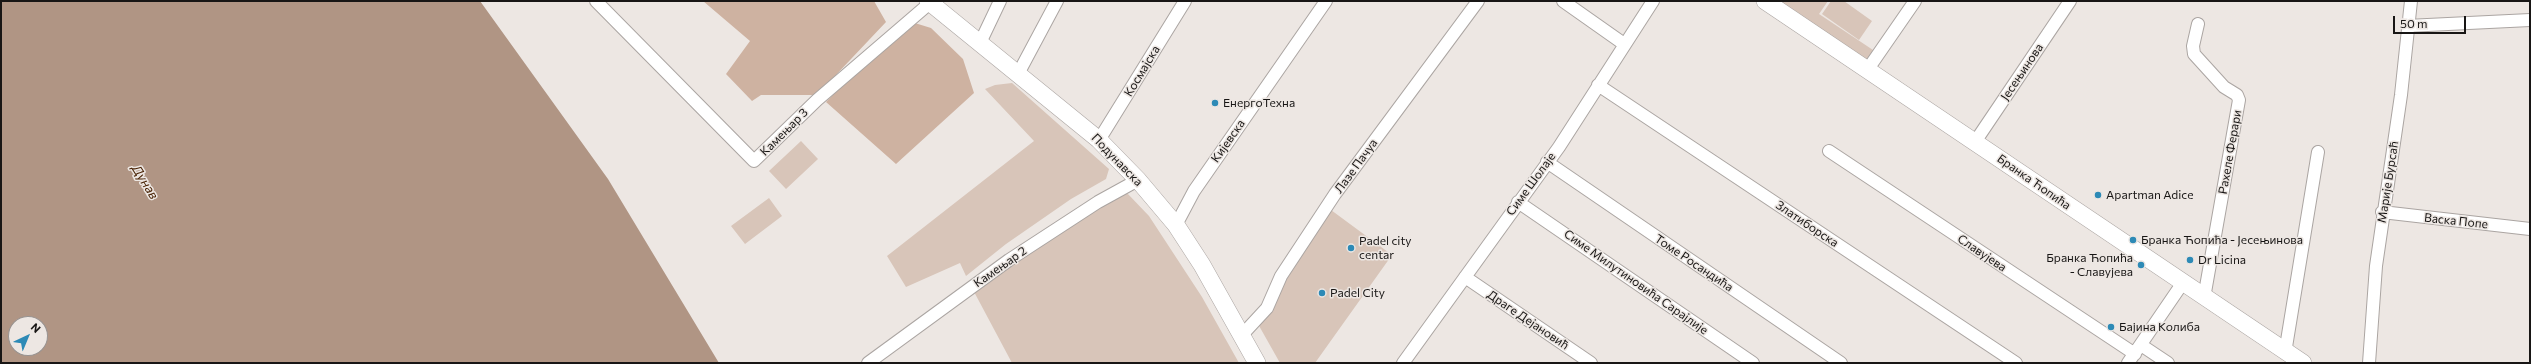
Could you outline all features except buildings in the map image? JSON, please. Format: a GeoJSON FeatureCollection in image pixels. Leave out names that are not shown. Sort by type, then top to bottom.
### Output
{"type":"FeatureCollection","features":[{"type":"Feature","properties":{"kind":"street","name":"Камењар 3"},"geometry":{"type":"LineString","coordinates":[[596,1],[754,162],[817,100],[929,2]]}},
{"type":"Feature","properties":{"kind":"street"},"geometry":{"type":"LineString","coordinates":[[980,43],[1000,1]]}},
{"type":"Feature","properties":{"kind":"street"},"geometry":{"type":"LineString","coordinates":[[1018,74],[1057,1]]}},
{"type":"Feature","properties":{"kind":"street","name":"Космајска"},"geometry":{"type":"LineString","coordinates":[[1099,140],[1185,1]]}},
{"type":"Feature","properties":{"kind":"street","name":"Кијевска"},"geometry":{"type":"LineString","coordinates":[[1176,225],[1194,191],[1326,1]]}},
{"type":"Feature","properties":{"kind":"street","name":"Лазе Пачуа"},"geometry":{"type":"LineString","coordinates":[[1242,335],[1267,308],[1281,276],[1335,194],[1478,1]]}},
{"type":"Feature","properties":{"kind":"street"},"geometry":{"type":"LineString","coordinates":[[1563,1],[1624,44]]}},
{"type":"Feature","properties":{"kind":"street","name":"Симе Шолаје"},"geometry":{"type":"LineString","coordinates":[[1403,363],[1548,162],[1653,1]]}},
{"type":"Feature","properties":{"kind":"street","name":"Бранка Ћопића"},"geometry":{"type":"LineString","coordinates":[[1765,1],[1868,69],[2182,284],[2285,353],[2303,363]]}},
{"type":"Feature","properties":{"kind":"street"},"geometry":{"type":"LineString","coordinates":[[1868,69],[1915,1]]}},
{"type":"Feature","properties":{"kind":"street","name":"Јесењинова"},"geometry":{"type":"LineString","coordinates":[[1975,142],[2070,1]]}},
{"type":"Feature","properties":{"kind":"street","name":"Марије Бурсаћ"},"geometry":{"type":"LineString","coordinates":[[2369,363],[2376,266],[2382,212],[2401,95],[2407,26],[2411,1]]}},
{"type":"Feature","properties":{"kind":"street","name":"Подунавска"},"geometry":{"type":"LineString","coordinates":[[929,2],[1099,140],[1138,180],[1176,225],[1202,265],[1257,363]]}},
{"type":"Feature","properties":{"kind":"street"},"geometry":{"type":"LineString","coordinates":[[2407,26],[2530,20]]}},
{"type":"Feature","properties":{"kind":"street","name":"Рахеле Ферари"},"geometry":{"type":"LineString","coordinates":[[2198,24],[2193,46],[2194,54],[2224,87],[2237,95],[2239,100],[2204,298]]}},
{"type":"Feature","properties":{"kind":"street","name":"Златиборска"},"geometry":{"type":"LineString","coordinates":[[1598,85],[2016,363]]}},
{"type":"Feature","properties":{"kind":"street","name":"Славујева"},"geometry":{"type":"LineString","coordinates":[[1829,151],[2135,354],[2168,363]]}},
{"type":"Feature","properties":{"kind":"street"},"geometry":{"type":"LineString","coordinates":[[2285,353],[2318,152]]}},
{"type":"Feature","properties":{"kind":"street","name":"Томе Росандића"},"geometry":{"type":"LineString","coordinates":[[1548,162],[1841,363]]}},
{"type":"Feature","properties":{"kind":"street","name":"Камењар 2"},"geometry":{"type":"LineString","coordinates":[[868,363],[1009,260],[1098,202],[1138,180]]}},
{"type":"Feature","properties":{"kind":"street","name":"Симе Милутиновића Сарајлије"},"geometry":{"type":"LineString","coordinates":[[1518,202],[1753,363]]}},
{"type":"Feature","properties":{"kind":"street","name":"Васка Попе"},"geometry":{"type":"LineString","coordinates":[[2382,212],[2530,229]]}},
{"type":"Feature","properties":{"kind":"street","name":"Драге Дејановић"},"geometry":{"type":"LineString","coordinates":[[1465,277],[1591,363]]}},
{"type":"Feature","properties":{"kind":"street"},"geometry":{"type":"LineString","coordinates":[[2135,354],[2182,284]]}},
{"type":"Feature","properties":{"kind":"shaded area"},"geometry":{"type":"Polygon","coordinates":[[[703,1],[874,1],[886,22],[817,95],[761,95],[752,101],[726,74],[750,41],[703,1]]]}},
{"type":"Feature","properties":{"kind":"shaded area"},"geometry":{"type":"Polygon","coordinates":[[[1773,1],[1828,1],[1819,14],[1876,52],[1868,64],[1773,1]]]}},
{"type":"Feature","properties":{"kind":"shaded area"},"geometry":{"type":"Polygon","coordinates":[[[1831,1],[1844,1],[1872,21],[1859,40],[1822,14],[1831,1]]]}},
{"type":"Feature","properties":{"kind":"shaded area"},"geometry":{"type":"Polygon","coordinates":[[[905,20],[931,28],[963,59],[974,93],[896,164],[826,102],[905,20]]]}},
{"type":"Feature","properties":{"kind":"shaded area"},"geometry":{"type":"Polygon","coordinates":[[[1012,83],[1109,169],[1106,179],[1071,199],[1006,244],[966,276],[960,263],[906,287],[887,256],[1034,141],[985,89],[995,85],[1012,83]]]}},
{"type":"Feature","properties":{"kind":"shaded area"},"geometry":{"type":"Polygon","coordinates":[[[801,141],[818,159],[786,189],[769,171],[801,141]]]}},
{"type":"Feature","properties":{"kind":"shaded area"},"geometry":{"type":"Polygon","coordinates":[[[1127,193],[1149,216],[1202,297],[1239,363],[1012,363],[972,288],[1088,211],[1127,193]]]}},
{"type":"Feature","properties":{"kind":"shaded area"},"geometry":{"type":"Polygon","coordinates":[[[769,198],[782,216],[745,244],[731,226],[769,198]]]}},
{"type":"Feature","properties":{"kind":"shaded area","name":"Padel City"},"geometry":{"type":"Polygon","coordinates":[[[1331,210],[1392,255],[1315,363],[1280,363],[1258,324],[1331,210]]]}},
{"type":"Feature","properties":{"kind":"water","name":"Дунав"},"geometry":{"type":"Polygon","coordinates":[[[1,1],[480,1],[608,179],[719,363],[1,363],[1,1]]]}},
{"type":"Feature","properties":{"kind":"place","name":"ЕнергоТехна"},"geometry":{"type":"Point","coordinates":[1215,103]}},
{"type":"Feature","properties":{"kind":"place","name":"Apartman Adice"},"geometry":{"type":"Point","coordinates":[2098,195]}},
{"type":"Feature","properties":{"kind":"place","name":"Бранка Ћопића - Јесењинова"},"geometry":{"type":"Point","coordinates":[2133,240]}},
{"type":"Feature","properties":{"kind":"place","name":"Padel city centar"},"geometry":{"type":"Point","coordinates":[1351,248]}},
{"type":"Feature","properties":{"kind":"place","name":"Dr Licina"},"geometry":{"type":"Point","coordinates":[2190,260]}},
{"type":"Feature","properties":{"kind":"place","name":"Бранка Ћопића - Славујева"},"geometry":{"type":"Point","coordinates":[2141,265]}},
{"type":"Feature","properties":{"kind":"place","name":"Padel City"},"geometry":{"type":"Point","coordinates":[1322,293]}},
{"type":"Feature","properties":{"kind":"place","name":"Бајина Колиба"},"geometry":{"type":"Point","coordinates":[2111,327]}}]}
